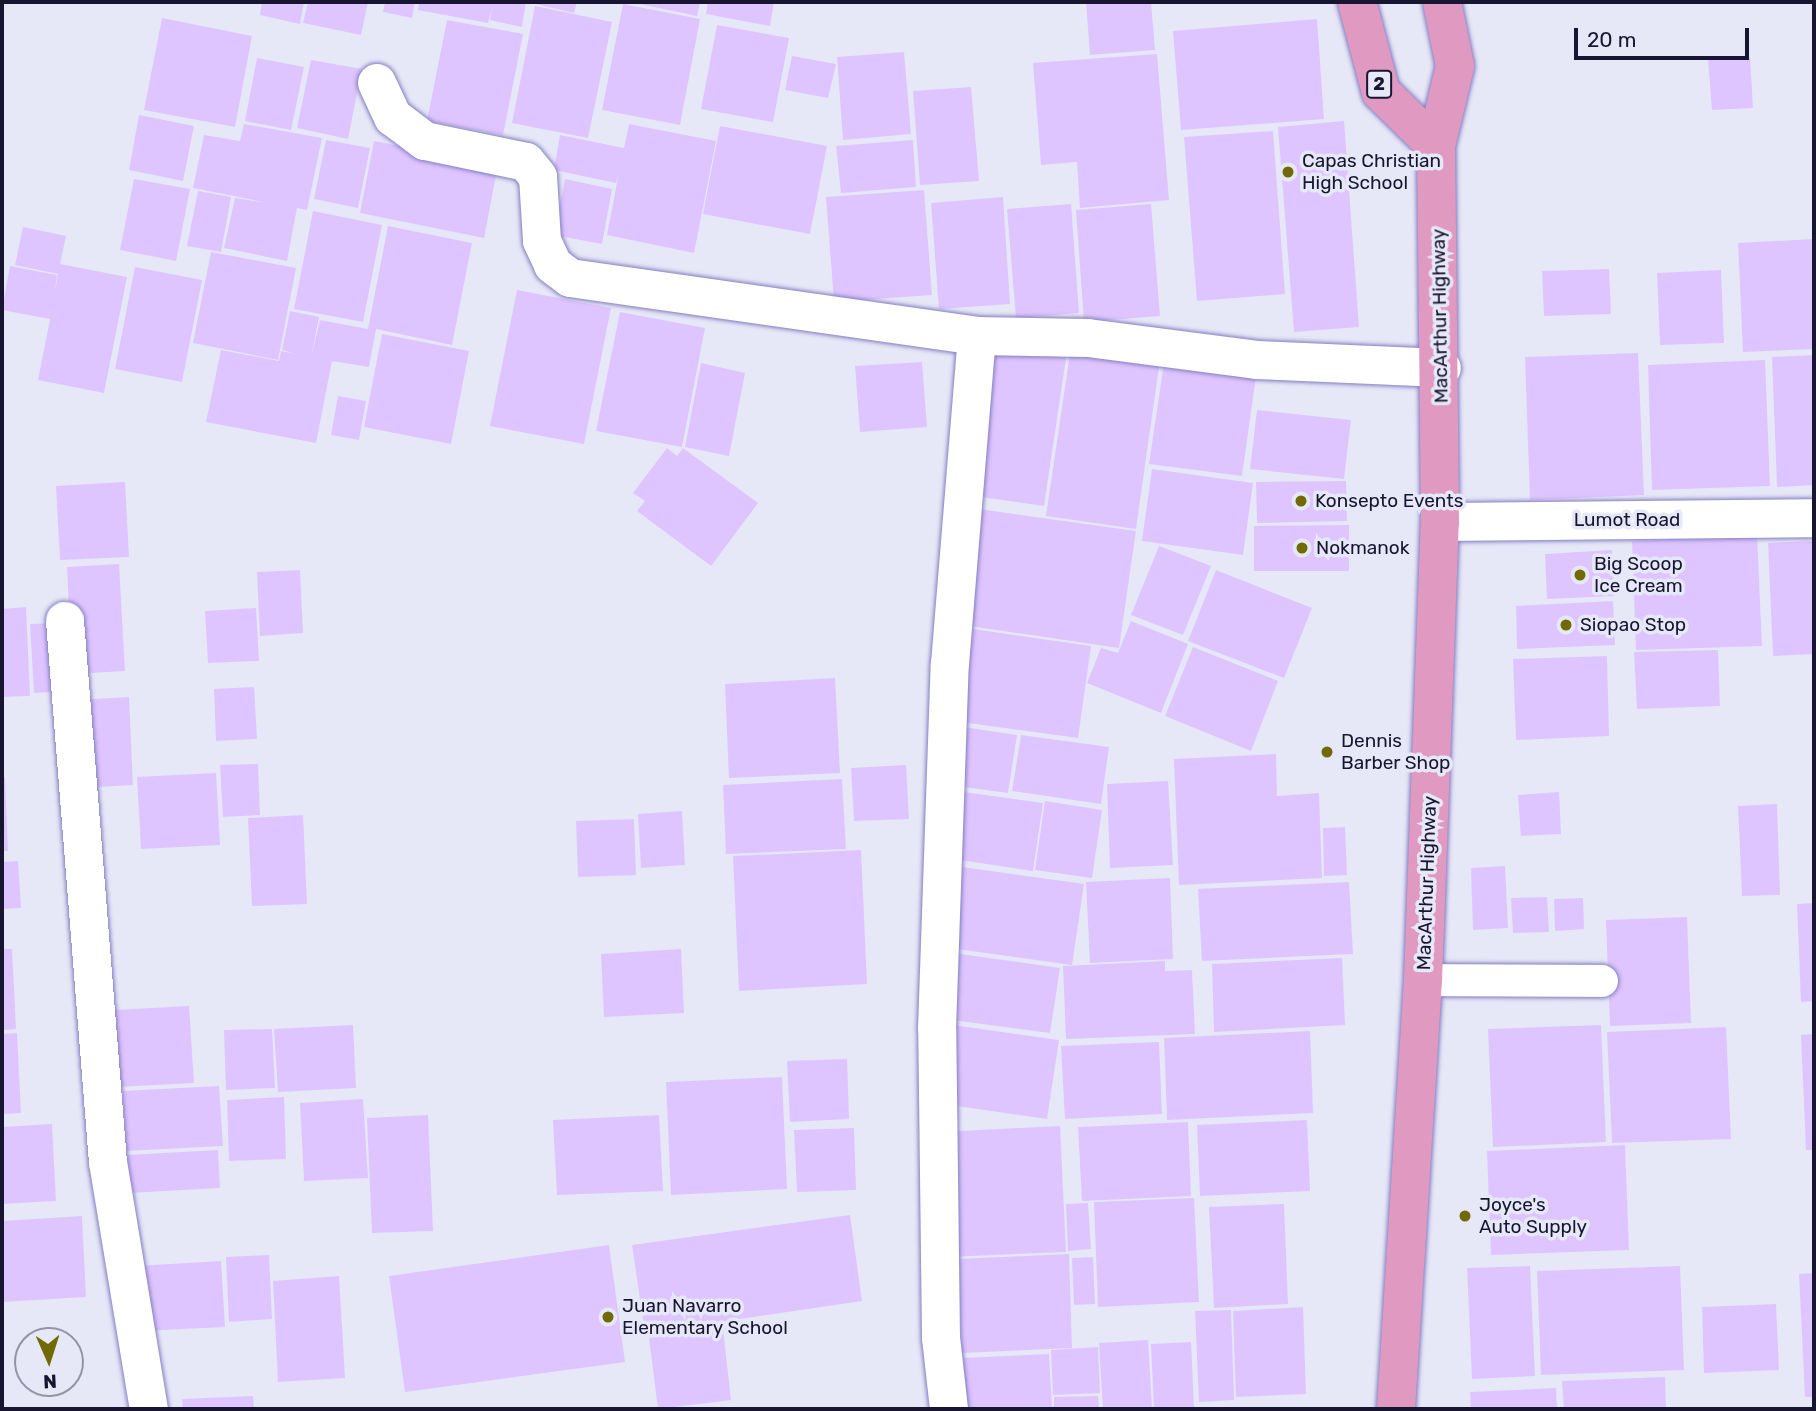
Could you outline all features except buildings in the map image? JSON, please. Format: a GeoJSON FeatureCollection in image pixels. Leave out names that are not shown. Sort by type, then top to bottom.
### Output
{"type":"FeatureCollection","features":[{"type":"Feature","properties":{"kind":"highway","name":"2"},"geometry":{"type":"LineString","coordinates":[[1357,2],[1381,92],[1436,146]]}},
{"type":"Feature","properties":{"kind":"highway","name":"MacArthur Highway"},"geometry":{"type":"LineString","coordinates":[[1396,1409],[1423,980],[1440,522],[1442,368],[1436,146],[1455,66],[1442,2]]}},
{"type":"Feature","properties":{"kind":"street"},"geometry":{"type":"LineString","coordinates":[[377,83],[393,117],[425,141],[526,162],[538,177],[542,242],[553,265],[570,278],[977,337],[1088,338],[1257,360],[1442,368]]}},
{"type":"Feature","properties":{"kind":"street"},"geometry":{"type":"LineString","coordinates":[[949,1409],[941,1338],[937,1029],[950,664],[977,337]]}},
{"type":"Feature","properties":{"kind":"street","name":"Lumot Road"},"geometry":{"type":"LineString","coordinates":[[1440,522],[1814,519]]}},
{"type":"Feature","properties":{"kind":"street"},"geometry":{"type":"LineString","coordinates":[[65,621],[108,1162],[149,1409]]}},
{"type":"Feature","properties":{"kind":"lane"},"geometry":{"type":"LineString","coordinates":[[1423,980],[1602,981]]}},
{"type":"Feature","properties":{"kind":"place","name":"Capas Christian High School"},"geometry":{"type":"Point","coordinates":[1288,172]}},
{"type":"Feature","properties":{"kind":"place","name":"Konsepto Events"},"geometry":{"type":"Point","coordinates":[1301,501]}},
{"type":"Feature","properties":{"kind":"place","name":"Nokmanok"},"geometry":{"type":"Point","coordinates":[1302,548]}},
{"type":"Feature","properties":{"kind":"place","name":"Big Scoop Ice Cream"},"geometry":{"type":"Point","coordinates":[1580,575]}},
{"type":"Feature","properties":{"kind":"place","name":"Siopao Stop"},"geometry":{"type":"Point","coordinates":[1566,625]}},
{"type":"Feature","properties":{"kind":"place","name":"Dennis Barber Shop"},"geometry":{"type":"Point","coordinates":[1327,752]}},
{"type":"Feature","properties":{"kind":"place","name":"Joyce's Auto Supply"},"geometry":{"type":"Point","coordinates":[1465,1216]}},
{"type":"Feature","properties":{"kind":"place","name":"Juan Navarro Elementary School"},"geometry":{"type":"Point","coordinates":[608,1317]}}]}
